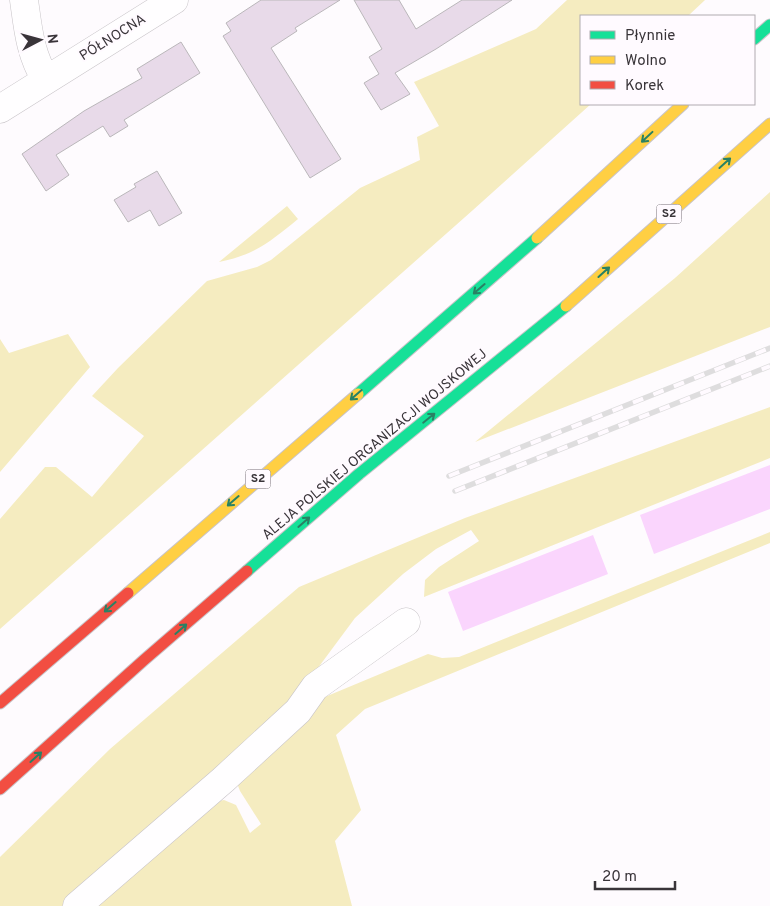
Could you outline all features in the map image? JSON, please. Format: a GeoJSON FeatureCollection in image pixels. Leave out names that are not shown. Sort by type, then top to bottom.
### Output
{"type":"FeatureCollection","features":[{"type":"Feature","properties":{"kind":"highway"},"geometry":{"type":"LineString","coordinates":[[755,38],[770,25]]}},
{"type":"Feature","properties":{"kind":"highway","name":"S2"},"geometry":{"type":"LineString","coordinates":[[0,702],[516,257],[681,105]]}},
{"type":"Feature","properties":{"kind":"highway","name":"ALEJA POLSKIEJ ORGANIZACJI WOJSKOWEJ"},"geometry":{"type":"LineString","coordinates":[[0,790],[152,654],[359,474],[568,304],[770,124]]}},
{"type":"Feature","properties":{"kind":"street"},"geometry":{"type":"LineString","coordinates":[[24,0],[33,55],[46,80]]}},
{"type":"Feature","properties":{"kind":"street","name":"PÓŁNOCNA"},"geometry":{"type":"LineString","coordinates":[[0,109],[174,0]]}},
{"type":"Feature","properties":{"kind":"street"},"geometry":{"type":"LineString","coordinates":[[77,906],[298,711],[315,687],[406,622]]}},
{"type":"Feature","properties":{"kind":"shaded area"},"geometry":{"type":"Polygon","coordinates":[[[567,0],[705,0],[689,15],[580,15],[580,105],[590,105],[0,629],[0,519],[45,467],[56,467],[92,497],[144,436],[92,396],[207,281],[257,267],[271,260],[360,188],[420,160],[417,137],[439,126],[414,82],[536,29],[567,0]]]}},
{"type":"Feature","properties":{"kind":"shaded area"},"geometry":{"type":"Polygon","coordinates":[[[770,192],[770,327],[475,442],[675,278],[770,192]]]}},
{"type":"Feature","properties":{"kind":"shaded area"},"geometry":{"type":"Polygon","coordinates":[[[287,206],[298,219],[253,251],[219,262],[287,206]]]}},
{"type":"Feature","properties":{"kind":"shaded area"},"geometry":{"type":"Polygon","coordinates":[[[68,334],[90,367],[0,472],[0,339],[9,353],[68,334]]]}},
{"type":"Feature","properties":{"kind":"shaded area"},"geometry":{"type":"Polygon","coordinates":[[[770,407],[770,458],[424,597],[425,580],[439,567],[479,541],[471,530],[436,549],[403,574],[355,618],[283,715],[62,906],[0,906],[0,857],[110,749],[299,587],[465,518],[770,407]]]}},
{"type":"Feature","properties":{"kind":"shaded area"},"geometry":{"type":"Polygon","coordinates":[[[770,465],[770,509],[654,554],[640,515],[770,465]]]}},
{"type":"Feature","properties":{"kind":"shaded area"},"geometry":{"type":"Polygon","coordinates":[[[770,532],[770,543],[365,709],[336,735],[361,810],[335,841],[352,906],[94,906],[214,802],[224,800],[236,805],[250,833],[261,824],[237,783],[320,699],[428,654],[442,658],[459,657],[770,532]]]}},
{"type":"Feature","properties":{"kind":"shaded area"},"geometry":{"type":"Polygon","coordinates":[[[593,535],[608,574],[463,631],[448,592],[593,535]]]}},
{"type":"Feature","properties":{"kind":"building"},"geometry":{"type":"Polygon","coordinates":[[[261,0],[340,0],[295,28],[297,31],[271,48],[341,159],[310,178],[223,36],[231,31],[226,23],[261,0]]]}},
{"type":"Feature","properties":{"kind":"building"},"geometry":{"type":"Polygon","coordinates":[[[354,0],[399,0],[416,29],[462,0],[512,0],[395,73],[410,94],[381,110],[364,83],[379,74],[369,57],[382,49],[354,0]]]}},
{"type":"Feature","properties":{"kind":"building"},"geometry":{"type":"Polygon","coordinates":[[[181,42],[200,73],[124,120],[128,126],[110,137],[103,126],[56,155],[69,175],[46,191],[22,154],[84,111],[142,78],[137,69],[181,42]]]}},
{"type":"Feature","properties":{"kind":"building"},"geometry":{"type":"Polygon","coordinates":[[[157,171],[182,213],[159,226],[150,210],[128,222],[114,200],[136,187],[134,184],[157,171]]]}},
{"type":"Feature","properties":{"kind":"railway"},"geometry":{"type":"LineString","coordinates":[[449,476],[770,348]]}},
{"type":"Feature","properties":{"kind":"railway"},"geometry":{"type":"LineString","coordinates":[[455,491],[770,366]]}},
{"type":"Feature","properties":{"kind":"traffic: fast"},"geometry":{"type":"LineString","coordinates":[[755,38],[770,25]]}},
{"type":"Feature","properties":{"kind":"traffic: fast"},"geometry":{"type":"LineString","coordinates":[[358,394],[537,238]]}},
{"type":"Feature","properties":{"kind":"traffic: fast"},"geometry":{"type":"LineString","coordinates":[[247,571],[359,474],[566,306]]}},
{"type":"Feature","properties":{"kind":"traffic: slow"},"geometry":{"type":"LineString","coordinates":[[537,238],[682,105]]}},
{"type":"Feature","properties":{"kind":"traffic: slow"},"geometry":{"type":"LineString","coordinates":[[566,306],[770,124]]}},
{"type":"Feature","properties":{"kind":"traffic: slow"},"geometry":{"type":"LineString","coordinates":[[128,593],[358,394]]}},
{"type":"Feature","properties":{"kind":"traffic: jam"},"geometry":{"type":"LineString","coordinates":[[0,789],[247,571]]}},
{"type":"Feature","properties":{"kind":"traffic: jam"},"geometry":{"type":"LineString","coordinates":[[0,703],[128,593]]}}]}
